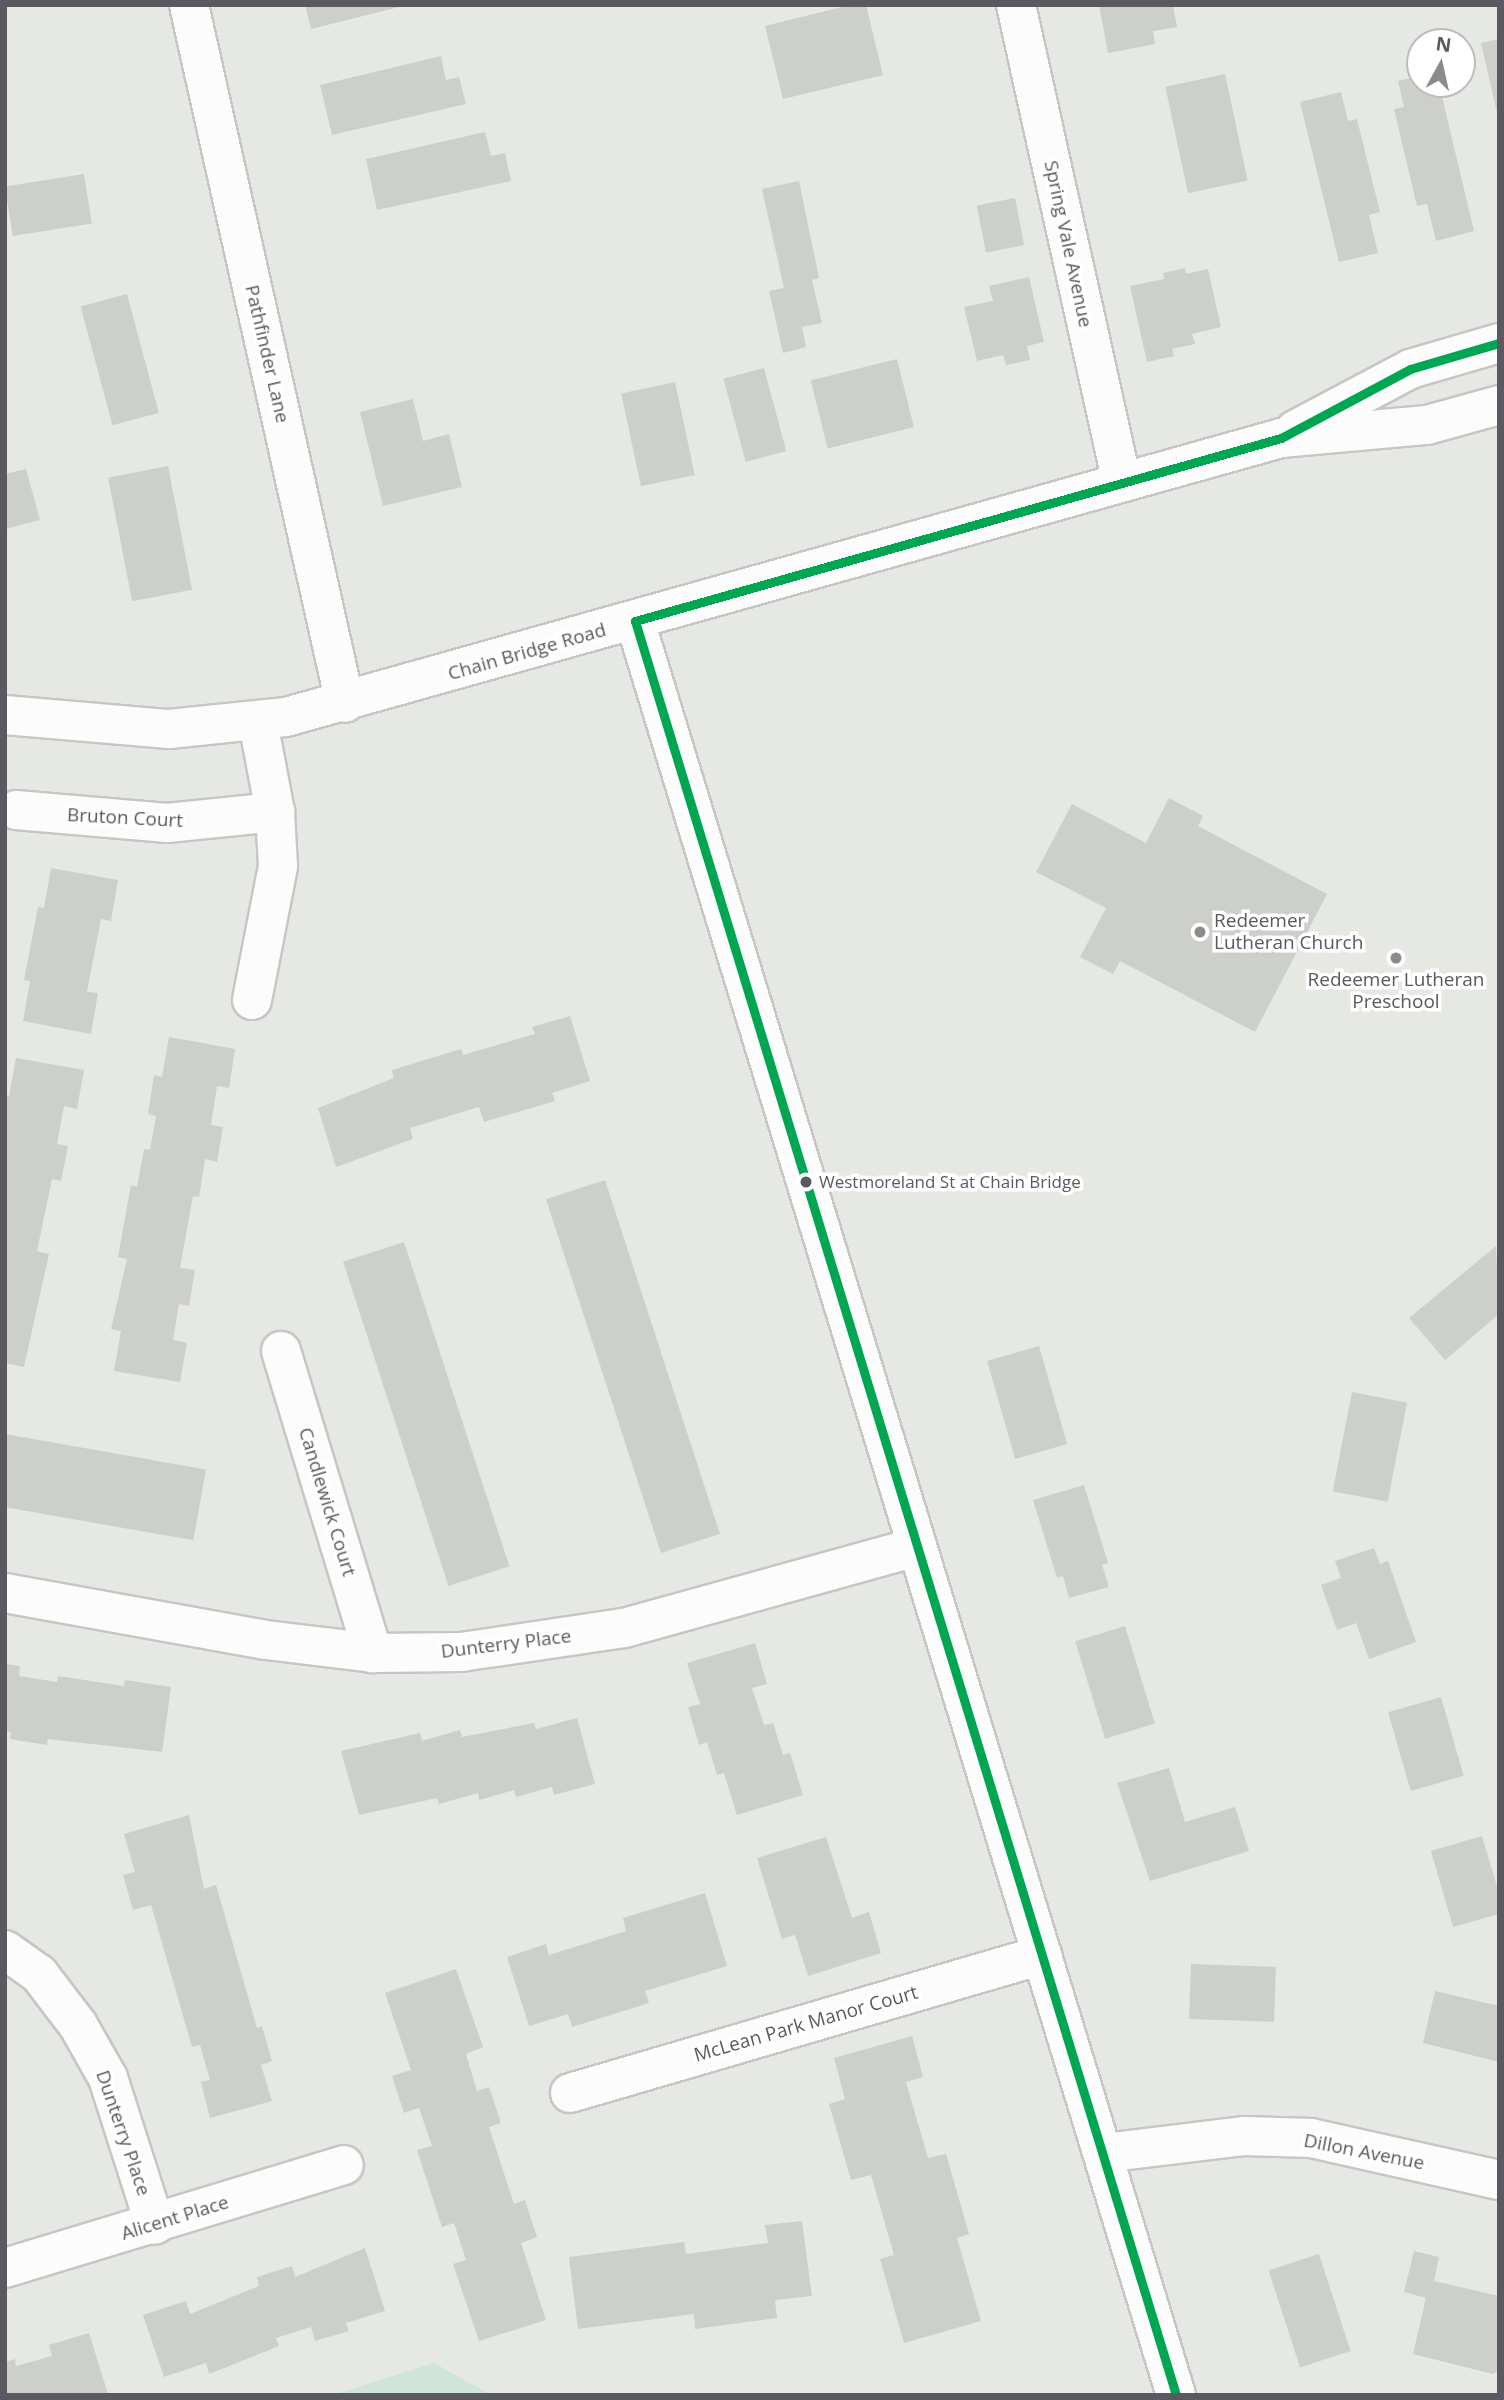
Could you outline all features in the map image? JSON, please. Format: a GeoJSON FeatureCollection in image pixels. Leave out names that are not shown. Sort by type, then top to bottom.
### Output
{"type":"FeatureCollection","features":[{"type":"Feature","properties":{"kind":"street","name":"Pathfinder Lane"},"geometry":{"type":"LineString","coordinates":[[189,5],[345,704]]}},
{"type":"Feature","properties":{"kind":"street","name":"Spring Vale Avenue"},"geometry":{"type":"LineString","coordinates":[[1016,5],[1122,482]]}},
{"type":"Feature","properties":{"kind":"street","name":"Chain Bridge Road"},"geometry":{"type":"LineString","coordinates":[[1281,438],[1410,369],[1499,343]]}},
{"type":"Feature","properties":{"kind":"street","name":"Chain Bridge Road"},"geometry":{"type":"LineString","coordinates":[[5,715],[169,729],[258,722],[345,704],[1281,438],[1427,425],[1499,405]]}},
{"type":"Feature","properties":{"kind":"street"},"geometry":{"type":"LineString","coordinates":[[635,621],[1176,2395]]}},
{"type":"Feature","properties":{"kind":"street"},"geometry":{"type":"LineString","coordinates":[[253,1000],[278,866],[275,812],[258,722]]}},
{"type":"Feature","properties":{"kind":"street","name":"Bruton Court"},"geometry":{"type":"LineString","coordinates":[[16,810],[167,823],[275,812]]}},
{"type":"Feature","properties":{"kind":"street","name":"Candlewick Court"},"geometry":{"type":"LineString","coordinates":[[281,1351],[373,1653]]}},
{"type":"Feature","properties":{"kind":"street","name":"Dunterry Place"},"geometry":{"type":"LineString","coordinates":[[5,1593],[266,1640],[373,1653],[461,1653],[624,1628],[916,1547]]}},
{"type":"Feature","properties":{"kind":"street","name":"Dunterry Place"},"geometry":{"type":"LineString","coordinates":[[5,1950],[39,1974],[78,2025],[108,2078],[155,2225]]}},
{"type":"Feature","properties":{"kind":"street","name":"McLean Park Manor Court"},"geometry":{"type":"LineString","coordinates":[[570,2093],[1042,1955]]}},
{"type":"Feature","properties":{"kind":"street","name":"Dillon Avenue"},"geometry":{"type":"LineString","coordinates":[[1104,2153],[1245,2136],[1311,2138],[1499,2180]]}},
{"type":"Feature","properties":{"kind":"street","name":"Alicent Place"},"geometry":{"type":"LineString","coordinates":[[5,2268],[155,2225],[344,2165]]}},
{"type":"Feature","properties":{"kind":"green space"},"geometry":{"type":"Polygon","coordinates":[[[434,2363],[491,2395],[333,2395],[434,2363]]]}},
{"type":"Feature","properties":{"kind":"building"},"geometry":{"type":"Polygon","coordinates":[[[305,5],[403,5],[403,6],[311,29],[305,5]]]}},
{"type":"Feature","properties":{"kind":"building"},"geometry":{"type":"Polygon","coordinates":[[[850,5],[866,5],[883,75],[783,99],[765,26],[850,5]]]}},
{"type":"Feature","properties":{"kind":"building"},"geometry":{"type":"Polygon","coordinates":[[[1099,5],[1173,5],[1177,27],[1153,31],[1155,44],[1108,53],[1099,5]]]}},
{"type":"Feature","properties":{"kind":"building"},"geometry":{"type":"Polygon","coordinates":[[[1499,39],[1499,117],[1498,117],[1481,43],[1499,39]]]}},
{"type":"Feature","properties":{"kind":"building"},"geometry":{"type":"Polygon","coordinates":[[[441,56],[446,80],[459,77],[466,104],[332,135],[320,85],[441,56]]]}},
{"type":"Feature","properties":{"kind":"building"},"geometry":{"type":"Polygon","coordinates":[[[1225,74],[1248,181],[1188,193],[1165,87],[1225,74]]]}},
{"type":"Feature","properties":{"kind":"building"},"geometry":{"type":"Polygon","coordinates":[[[1406,79],[1406,98],[1442,98],[1474,231],[1436,241],[1427,204],[1417,206],[1394,109],[1404,107],[1398,81],[1406,79]]]}},
{"type":"Feature","properties":{"kind":"building"},"geometry":{"type":"Polygon","coordinates":[[[1341,92],[1348,121],[1357,119],[1380,212],[1369,215],[1378,253],[1339,262],[1300,102],[1341,92]]]}},
{"type":"Feature","properties":{"kind":"building"},"geometry":{"type":"Polygon","coordinates":[[[485,132],[491,156],[505,153],[511,181],[377,210],[366,159],[485,132]]]}},
{"type":"Feature","properties":{"kind":"building"},"geometry":{"type":"Polygon","coordinates":[[[84,174],[92,223],[13,236],[5,187],[84,174]]]}},
{"type":"Feature","properties":{"kind":"building"},"geometry":{"type":"Polygon","coordinates":[[[799,181],[819,278],[812,280],[822,323],[802,327],[806,347],[783,353],[769,291],[784,288],[762,189],[799,181]]]}},
{"type":"Feature","properties":{"kind":"building"},"geometry":{"type":"Polygon","coordinates":[[[1015,198],[1024,245],[986,253],[977,205],[1015,198]]]}},
{"type":"Feature","properties":{"kind":"building"},"geometry":{"type":"Polygon","coordinates":[[[1185,268],[1186,274],[1208,269],[1221,327],[1192,334],[1195,344],[1172,349],[1174,356],[1147,362],[1130,286],[1164,279],[1163,273],[1185,268]]]}},
{"type":"Feature","properties":{"kind":"building"},"geometry":{"type":"Polygon","coordinates":[[[1029,277],[1044,342],[1027,346],[1030,360],[1006,365],[1003,355],[977,361],[964,307],[993,301],[989,286],[1029,277]]]}},
{"type":"Feature","properties":{"kind":"building"},"geometry":{"type":"Polygon","coordinates":[[[127,294],[159,413],[112,425],[81,306],[127,294]]]}},
{"type":"Feature","properties":{"kind":"building"},"geometry":{"type":"Polygon","coordinates":[[[897,359],[914,427],[828,448],[811,381],[897,359]]]}},
{"type":"Feature","properties":{"kind":"building"},"geometry":{"type":"Polygon","coordinates":[[[764,368],[786,451],[746,462],[723,379],[764,368]]]}},
{"type":"Feature","properties":{"kind":"building"},"geometry":{"type":"Polygon","coordinates":[[[675,382],[695,475],[641,486],[621,393],[675,382]]]}},
{"type":"Feature","properties":{"kind":"building"},"geometry":{"type":"Polygon","coordinates":[[[413,399],[423,441],[449,434],[462,487],[383,506],[360,412],[413,399]]]}},
{"type":"Feature","properties":{"kind":"building"},"geometry":{"type":"Polygon","coordinates":[[[168,466],[192,590],[132,601],[108,478],[168,466]]]}},
{"type":"Feature","properties":{"kind":"building"},"geometry":{"type":"Polygon","coordinates":[[[26,469],[40,520],[5,529],[5,474],[26,469]]]}},
{"type":"Feature","properties":{"kind":"building","name":"Redeemer Lutheran Church"},"geometry":{"type":"Polygon","coordinates":[[[1169,798],[1203,816],[1198,826],[1327,894],[1255,1032],[1120,961],[1113,974],[1080,957],[1106,908],[1036,872],[1072,804],[1146,843],[1169,798]]]}},
{"type":"Feature","properties":{"kind":"building"},"geometry":{"type":"Polygon","coordinates":[[[51,868],[118,880],[111,921],[101,919],[87,992],[98,993],[91,1034],[23,1021],[30,981],[24,980],[38,907],[44,908],[51,868]]]}},
{"type":"Feature","properties":{"kind":"building"},"geometry":{"type":"Polygon","coordinates":[[[570,1016],[590,1081],[552,1093],[555,1101],[484,1122],[479,1107],[410,1128],[413,1139],[336,1167],[318,1108],[394,1078],[392,1070],[461,1049],[463,1055],[535,1034],[532,1027],[570,1016]]]}},
{"type":"Feature","properties":{"kind":"building"},"geometry":{"type":"Polygon","coordinates":[[[169,1037],[235,1049],[229,1088],[217,1086],[211,1125],[223,1127],[217,1162],[205,1159],[199,1197],[193,1196],[180,1268],[195,1270],[189,1306],[179,1304],[173,1340],[187,1343],[180,1382],[114,1371],[121,1331],[111,1329],[127,1259],[118,1257],[131,1185],[137,1187],[144,1149],[150,1150],[156,1116],[148,1114],[154,1075],[162,1077],[169,1037]]]}},
{"type":"Feature","properties":{"kind":"building"},"geometry":{"type":"Polygon","coordinates":[[[16,1058],[84,1070],[77,1109],[64,1106],[57,1144],[68,1146],[61,1181],[52,1179],[37,1251],[49,1254],[24,1367],[5,1363],[5,1096],[9,1096],[16,1058]]]}},
{"type":"Feature","properties":{"kind":"building"},"geometry":{"type":"Polygon","coordinates":[[[605,1180],[720,1534],[661,1553],[546,1199],[605,1180]]]}},
{"type":"Feature","properties":{"kind":"building"},"geometry":{"type":"Polygon","coordinates":[[[404,1242],[509,1566],[449,1586],[343,1262],[404,1242]]]}},
{"type":"Feature","properties":{"kind":"building"},"geometry":{"type":"Polygon","coordinates":[[[1496,1246],[1499,1314],[1445,1360],[1409,1318],[1496,1246]]]}},
{"type":"Feature","properties":{"kind":"building"},"geometry":{"type":"Polygon","coordinates":[[[1039,1346],[1067,1444],[1015,1459],[987,1361],[1039,1346]]]}},
{"type":"Feature","properties":{"kind":"building"},"geometry":{"type":"Polygon","coordinates":[[[1352,1392],[1407,1403],[1388,1502],[1333,1491],[1352,1392]]]}},
{"type":"Feature","properties":{"kind":"building"},"geometry":{"type":"Polygon","coordinates":[[[5,1434],[206,1469],[193,1540],[5,1507],[5,1434]]]}},
{"type":"Feature","properties":{"kind":"building"},"geometry":{"type":"Polygon","coordinates":[[[1084,1485],[1108,1563],[1102,1565],[1109,1587],[1069,1598],[1063,1576],[1057,1578],[1033,1500],[1084,1485]]]}},
{"type":"Feature","properties":{"kind":"building"},"geometry":{"type":"Polygon","coordinates":[[[1374,1548],[1380,1564],[1388,1561],[1416,1642],[1369,1659],[1356,1623],[1337,1630],[1321,1585],[1341,1578],[1335,1561],[1374,1548]]]}},
{"type":"Feature","properties":{"kind":"building"},"geometry":{"type":"Polygon","coordinates":[[[1125,1626],[1155,1724],[1105,1739],[1075,1641],[1125,1626]]]}},
{"type":"Feature","properties":{"kind":"building"},"geometry":{"type":"Polygon","coordinates":[[[755,1643],[767,1684],[752,1688],[764,1725],[773,1723],[783,1755],[790,1753],[803,1795],[737,1815],[724,1773],[717,1775],[707,1742],[699,1745],[688,1707],[700,1704],[687,1663],[755,1643]]]}},
{"type":"Feature","properties":{"kind":"building"},"geometry":{"type":"Polygon","coordinates":[[[5,1664],[20,1666],[19,1676],[57,1682],[58,1676],[124,1686],[125,1680],[171,1687],[162,1752],[48,1739],[47,1745],[10,1739],[11,1732],[5,1731],[5,1664]]]}},
{"type":"Feature","properties":{"kind":"building"},"geometry":{"type":"Polygon","coordinates":[[[1441,1697],[1464,1776],[1411,1791],[1388,1712],[1441,1697]]]}},
{"type":"Feature","properties":{"kind":"building"},"geometry":{"type":"Polygon","coordinates":[[[577,1718],[595,1784],[554,1795],[552,1787],[516,1797],[514,1790],[479,1800],[478,1793],[439,1804],[437,1798],[359,1815],[341,1751],[420,1733],[422,1741],[460,1730],[462,1737],[534,1723],[536,1729],[577,1718]]]}},
{"type":"Feature","properties":{"kind":"building"},"geometry":{"type":"Polygon","coordinates":[[[1169,1768],[1185,1822],[1235,1807],[1249,1851],[1150,1881],[1117,1783],[1169,1768]]]}},
{"type":"Feature","properties":{"kind":"building"},"geometry":{"type":"Polygon","coordinates":[[[189,1815],[204,1889],[216,1885],[257,2028],[262,2026],[272,2061],[261,2065],[272,2101],[210,2118],[201,2082],[210,2080],[200,2045],[192,2047],[151,1905],[133,1910],[123,1875],[135,1872],[124,1834],[189,1815]]]}},
{"type":"Feature","properties":{"kind":"building"},"geometry":{"type":"Polygon","coordinates":[[[1482,1836],[1499,1893],[1499,1914],[1453,1927],[1431,1851],[1482,1836]]]}},
{"type":"Feature","properties":{"kind":"building"},"geometry":{"type":"Polygon","coordinates":[[[826,1837],[852,1918],[869,1912],[881,1953],[808,1976],[795,1935],[782,1939],[757,1858],[826,1837]]]}},
{"type":"Feature","properties":{"kind":"building"},"geometry":{"type":"Polygon","coordinates":[[[705,1893],[727,1966],[645,1991],[649,2003],[572,2027],[568,2014],[529,2026],[507,1957],[546,1944],[549,1955],[626,1931],[623,1918],[705,1893]]]}},
{"type":"Feature","properties":{"kind":"building"},"geometry":{"type":"Polygon","coordinates":[[[1191,1964],[1276,1967],[1274,2022],[1189,2019],[1191,1964]]]}},
{"type":"Feature","properties":{"kind":"building"},"geometry":{"type":"Polygon","coordinates":[[[456,1969],[483,2047],[466,2054],[477,2091],[489,2087],[501,2123],[489,2127],[514,2204],[525,2200],[537,2237],[521,2243],[546,2320],[479,2341],[453,2264],[466,2260],[454,2223],[442,2227],[417,2150],[432,2146],[419,2108],[404,2113],[392,2076],[411,2070],[385,1993],[456,1969]]]}},
{"type":"Feature","properties":{"kind":"building"},"geometry":{"type":"Polygon","coordinates":[[[1435,1991],[1499,2006],[1499,2062],[1423,2043],[1435,1991]]]}},
{"type":"Feature","properties":{"kind":"building"},"geometry":{"type":"Polygon","coordinates":[[[912,2036],[923,2077],[906,2082],[928,2158],[946,2154],[969,2234],[957,2238],[981,2321],[904,2343],[880,2259],[894,2255],[871,2175],[851,2180],[829,2104],[845,2099],[834,2058],[912,2036]]]}},
{"type":"Feature","properties":{"kind":"building"},"geometry":{"type":"Polygon","coordinates":[[[802,2221],[812,2296],[775,2300],[777,2318],[695,2329],[694,2314],[578,2329],[569,2257],[684,2242],[686,2254],[768,2243],[765,2225],[802,2221]]]}},
{"type":"Feature","properties":{"kind":"building"},"geometry":{"type":"Polygon","coordinates":[[[365,2248],[385,2311],[346,2323],[349,2331],[315,2341],[311,2327],[276,2338],[279,2346],[209,2374],[206,2363],[164,2377],[143,2315],[186,2301],[190,2314],[259,2286],[257,2277],[292,2266],[295,2277],[365,2248]]]}},
{"type":"Feature","properties":{"kind":"building"},"geometry":{"type":"Polygon","coordinates":[[[1414,2251],[1439,2257],[1434,2281],[1499,2296],[1499,2370],[1493,2374],[1413,2354],[1426,2298],[1404,2292],[1414,2251]]]}},
{"type":"Feature","properties":{"kind":"building"},"geometry":{"type":"Polygon","coordinates":[[[1319,2254],[1351,2351],[1300,2367],[1269,2270],[1319,2254]]]}},
{"type":"Feature","properties":{"kind":"building"},"geometry":{"type":"Polygon","coordinates":[[[89,2333],[108,2394],[5,2395],[5,2362],[15,2359],[16,2366],[52,2356],[49,2345],[89,2333]]]}},
{"type":"Feature","properties":{"kind":"transit line"},"geometry":{"type":"LineString","coordinates":[[635,621],[1281,438],[1410,369],[1499,343]]}},
{"type":"Feature","properties":{"kind":"transit line"},"geometry":{"type":"LineString","coordinates":[[635,621],[1176,2395]]}},
{"type":"Feature","properties":{"kind":"place","name":"Redeemer Lutheran Church"},"geometry":{"type":"Point","coordinates":[1200,932]}},
{"type":"Feature","properties":{"kind":"place","name":"Redeemer Lutheran Preschool"},"geometry":{"type":"Point","coordinates":[1396,958]}},
{"type":"Feature","properties":{"kind":"place","name":"Westmoreland St at Chain Bridge"},"geometry":{"type":"Point","coordinates":[806,1182]}}]}
